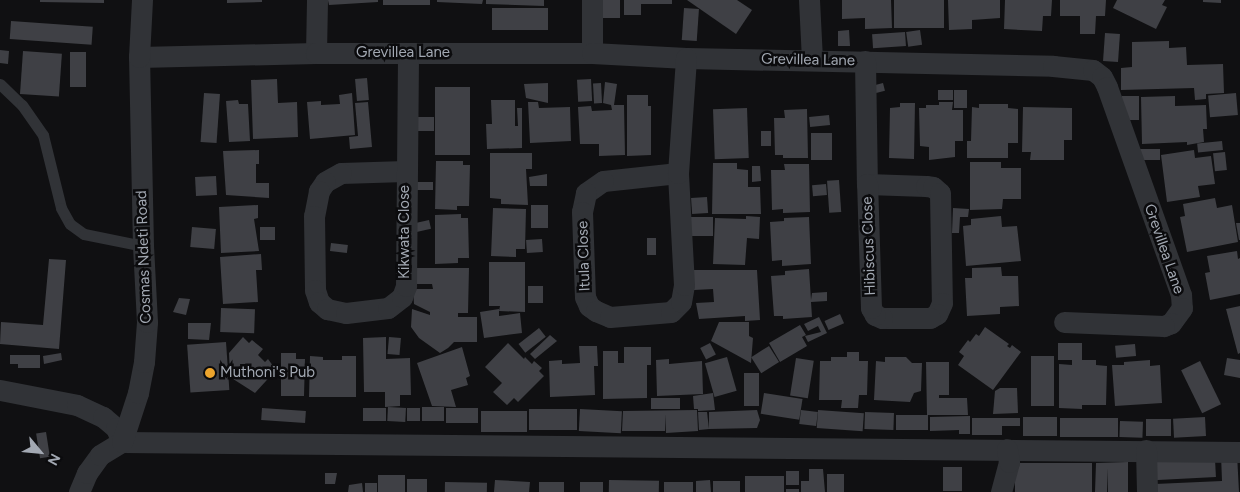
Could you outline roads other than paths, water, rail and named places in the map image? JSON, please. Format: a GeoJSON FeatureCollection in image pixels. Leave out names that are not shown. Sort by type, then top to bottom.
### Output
{"type":"FeatureCollection","features":[{"type":"Feature","properties":{"kind":"street","name":"Cosmas Ndeti Road"},"geometry":{"type":"LineString","coordinates":[[122,442],[138,393],[144,362],[148,322],[143,246],[139,57],[142,0]]}},
{"type":"Feature","properties":{"kind":"street"},"geometry":{"type":"LineString","coordinates":[[316,53],[317,0]]}},
{"type":"Feature","properties":{"kind":"street"},"geometry":{"type":"LineString","coordinates":[[592,0],[592,52]]}},
{"type":"Feature","properties":{"kind":"street"},"geometry":{"type":"LineString","coordinates":[[809,0],[812,60]]}},
{"type":"Feature","properties":{"kind":"street","name":"Grevillea Lane"},"geometry":{"type":"LineString","coordinates":[[139,57],[316,53],[592,52],[686,58],[865,61],[1083,68],[1093,70],[1102,77],[1176,280],[1181,295],[1182,308],[1171,323],[1164,326],[1064,322]]}},
{"type":"Feature","properties":{"kind":"street"},"geometry":{"type":"LineString","coordinates":[[405,171],[408,54]]}},
{"type":"Feature","properties":{"kind":"street","name":"Itula Close"},"geometry":{"type":"LineString","coordinates":[[678,173],[603,181],[586,193],[582,212],[585,297],[589,306],[596,311],[610,317],[671,312],[681,302],[684,285],[678,173],[686,58]]}},
{"type":"Feature","properties":{"kind":"street"},"geometry":{"type":"LineString","coordinates":[[865,61],[867,184]]}},
{"type":"Feature","properties":{"kind":"street","name":"Kikwata Close"},"geometry":{"type":"LineString","coordinates":[[405,171],[406,286],[402,297],[388,308],[346,313],[327,309],[319,302],[315,290],[314,216],[319,192],[325,182],[341,173],[405,171]]}},
{"type":"Feature","properties":{"kind":"street","name":"Hibiscus Close"},"geometry":{"type":"LineString","coordinates":[[867,184],[926,186],[932,187],[940,193],[942,303],[937,314],[930,318],[882,318],[875,315],[871,308],[867,184]]}},
{"type":"Feature","properties":{"kind":"street"},"geometry":{"type":"LineString","coordinates":[[0,390],[76,405],[102,416],[116,428],[122,442]]}},
{"type":"Feature","properties":{"kind":"street"},"geometry":{"type":"LineString","coordinates":[[79,492],[87,473],[100,455],[122,442],[1240,452]]}},
{"type":"Feature","properties":{"kind":"street"},"geometry":{"type":"LineString","coordinates":[[1002,492],[1009,462],[1007,449]]}},
{"type":"Feature","properties":{"kind":"street"},"geometry":{"type":"LineString","coordinates":[[1146,450],[1147,492]]}},
{"type":"Feature","properties":{"kind":"lane"},"geometry":{"type":"LineString","coordinates":[[0,84],[22,105],[43,135],[61,208],[70,224],[84,234],[143,246]]}},
{"type":"Feature","properties":{"kind":"place","name":"Muthoni's Pub"},"geometry":{"type":"Point","coordinates":[210,373]}}]}
